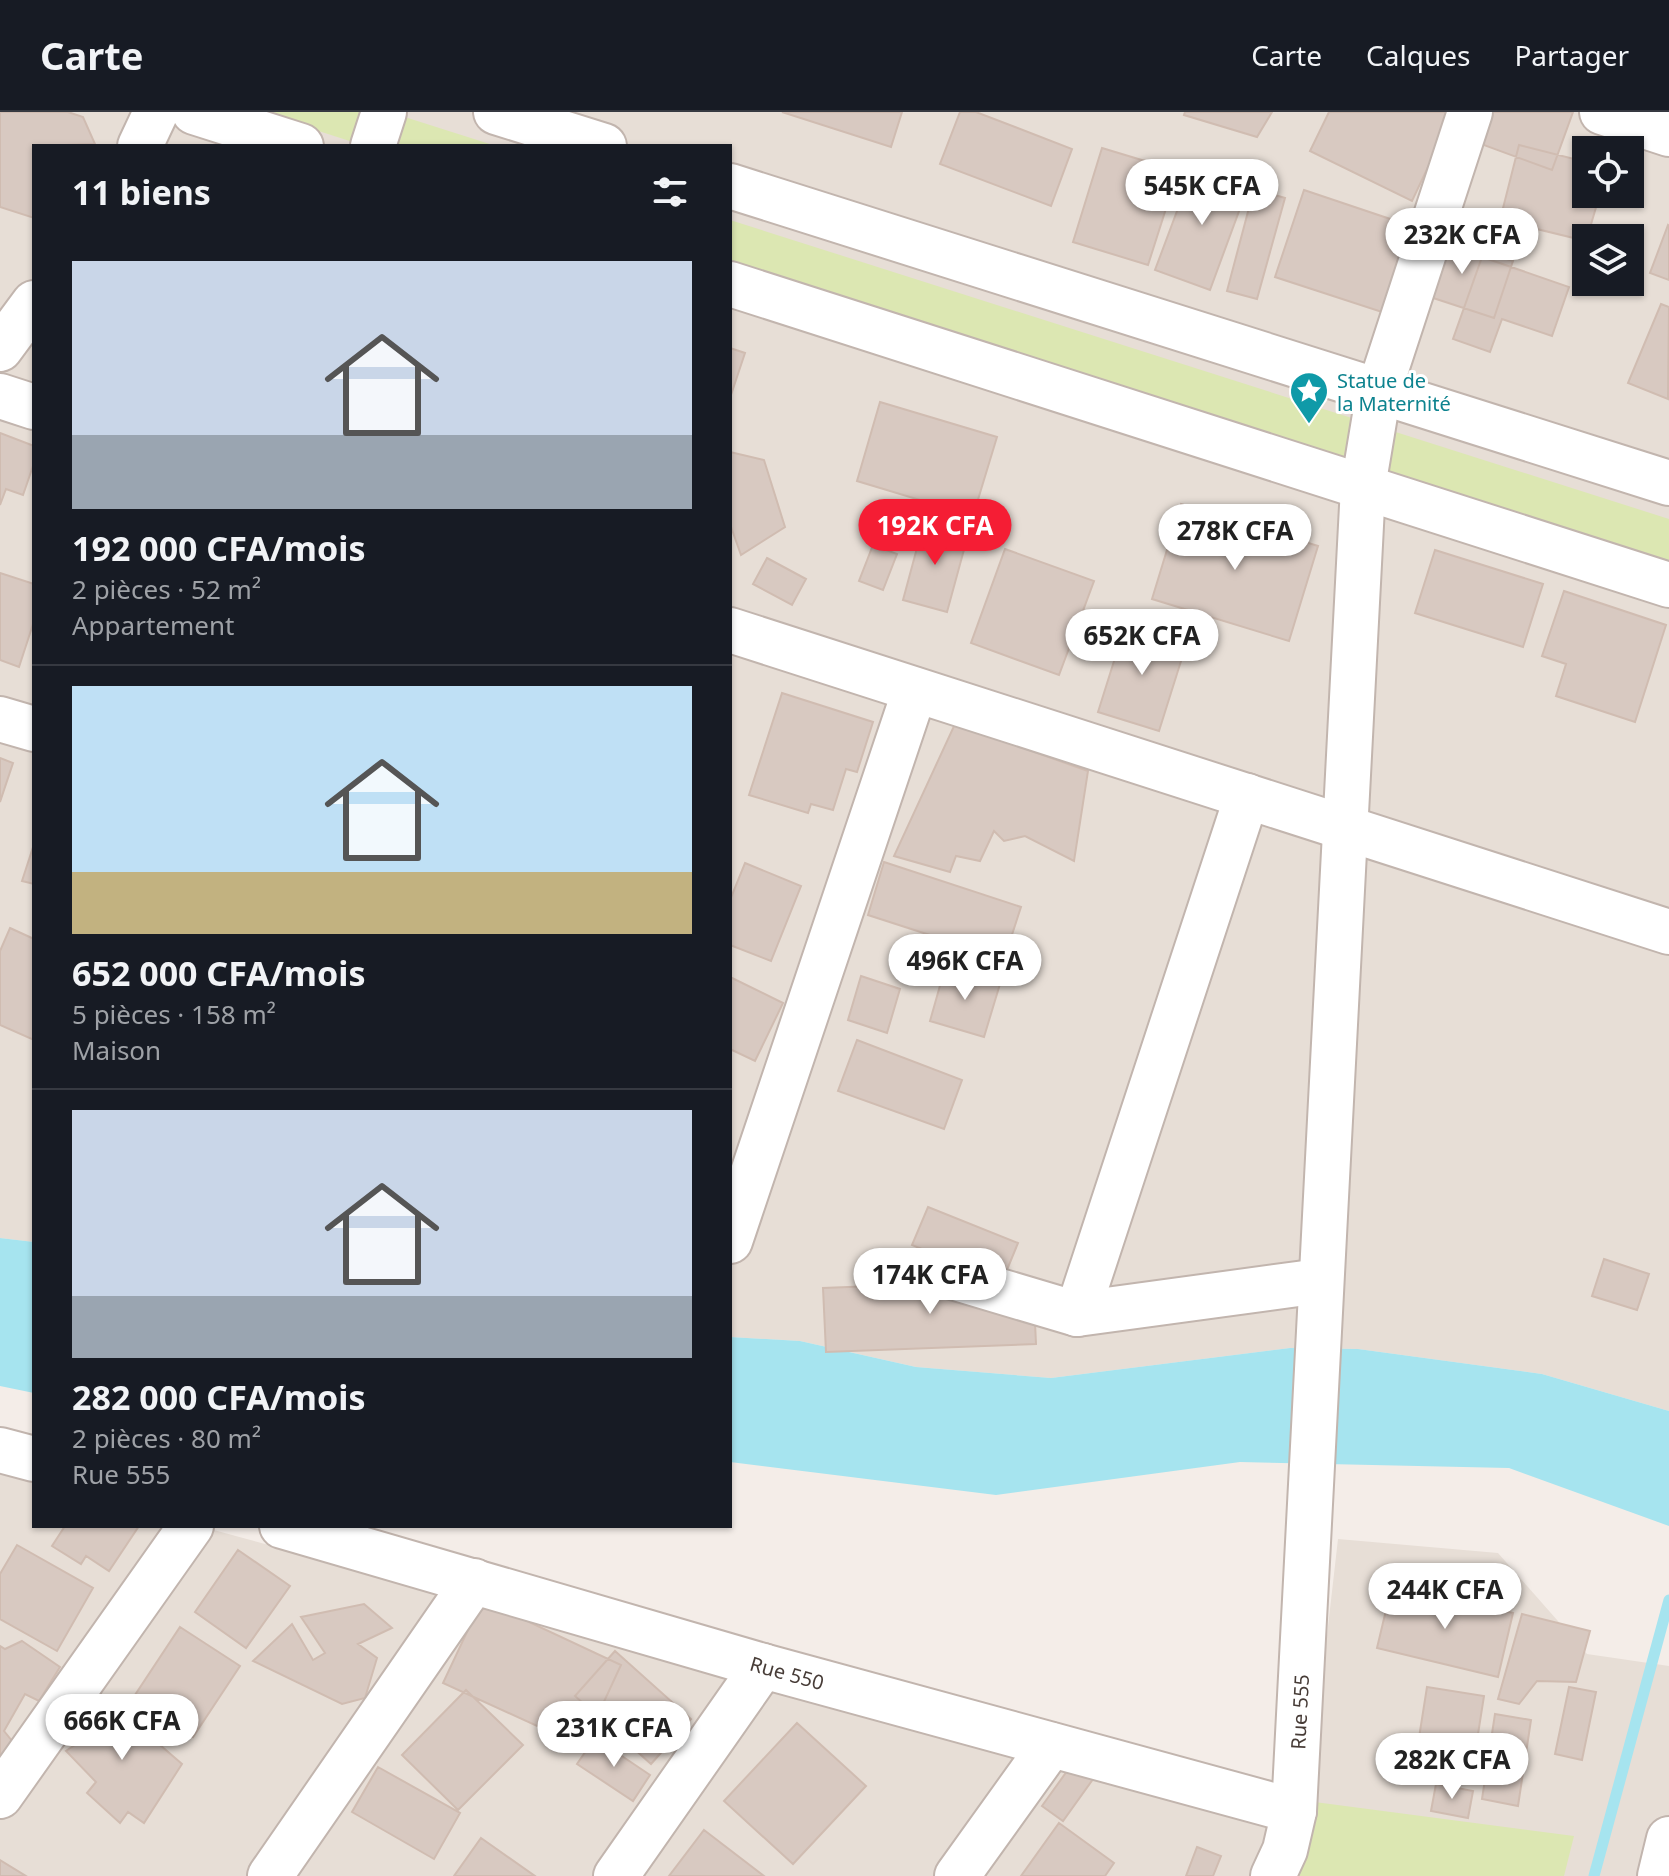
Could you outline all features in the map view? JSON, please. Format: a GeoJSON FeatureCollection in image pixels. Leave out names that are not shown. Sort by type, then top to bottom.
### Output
{"type":"FeatureCollection","features":[{"type":"Feature","properties":{"kind":"street"},"geometry":{"type":"LineString","coordinates":[[141,144],[156,112]]}},
{"type":"Feature","properties":{"kind":"street"},"geometry":{"type":"LineString","coordinates":[[194,112],[295,144]]}},
{"type":"Feature","properties":{"kind":"street"},"geometry":{"type":"LineString","coordinates":[[374,144],[384,112]]}},
{"type":"Feature","properties":{"kind":"street"},"geometry":{"type":"LineString","coordinates":[[496,112],[598,144]]}},
{"type":"Feature","properties":{"kind":"street","name":"Rue 555"},"geometry":{"type":"LineString","coordinates":[[1273,1876],[1285,1850],[1294,1811],[1363,487],[1379,391],[1470,112]]}},
{"type":"Feature","properties":{"kind":"street"},"geometry":{"type":"LineString","coordinates":[[1602,112],[1669,134]]}},
{"type":"Feature","properties":{"kind":"street"},"geometry":{"type":"LineString","coordinates":[[732,187],[1669,483]]}},
{"type":"Feature","properties":{"kind":"street"},"geometry":{"type":"LineString","coordinates":[[732,285],[1669,585]]}},
{"type":"Feature","properties":{"kind":"street"},"geometry":{"type":"LineString","coordinates":[[0,349],[32,306]]}},
{"type":"Feature","properties":{"kind":"street"},"geometry":{"type":"LineString","coordinates":[[0,396],[32,406]]}},
{"type":"Feature","properties":{"kind":"street"},"geometry":{"type":"LineString","coordinates":[[732,631],[1669,932]]}},
{"type":"Feature","properties":{"kind":"street"},"geometry":{"type":"LineString","coordinates":[[732,1235],[915,690]]}},
{"type":"Feature","properties":{"kind":"street"},"geometry":{"type":"LineString","coordinates":[[0,719],[32,728]]}},
{"type":"Feature","properties":{"kind":"street"},"geometry":{"type":"LineString","coordinates":[[1077,1314],[1247,796]]}},
{"type":"Feature","properties":{"kind":"street"},"geometry":{"type":"LineString","coordinates":[[939,1273],[1077,1314],[1320,1281]]}},
{"type":"Feature","properties":{"kind":"street"},"geometry":{"type":"LineString","coordinates":[[0,1450],[32,1458]]}},
{"type":"Feature","properties":{"kind":"street"},"geometry":{"type":"LineString","coordinates":[[0,1796],[190,1528]]}},
{"type":"Feature","properties":{"kind":"street","name":"Rue 550"},"geometry":{"type":"LineString","coordinates":[[289,1528],[763,1666],[1294,1811]]}},
{"type":"Feature","properties":{"kind":"street"},"geometry":{"type":"LineString","coordinates":[[270,1876],[474,1581]]}},
{"type":"Feature","properties":{"kind":"street"},"geometry":{"type":"LineString","coordinates":[[616,1876],[763,1666]]}},
{"type":"Feature","properties":{"kind":"street"},"geometry":{"type":"LineString","coordinates":[[957,1876],[1051,1745]]}},
{"type":"Feature","properties":{"kind":"street"},"geometry":{"type":"LineString","coordinates":[[1660,1876],[1669,1839]]}},
{"type":"Feature","properties":{"kind":"shaded area"},"geometry":{"type":"Polygon","coordinates":[[[0,112],[1669,112],[1669,1411],[1542,1374],[1358,1349],[1290,1348],[1051,1378],[916,1367],[800,1341],[732,1337],[732,144],[32,144],[32,1242],[0,1238],[0,112]]]}},
{"type":"Feature","properties":{"kind":"shaded area"},"geometry":{"type":"Polygon","coordinates":[[[0,1472],[32,1480],[32,1528],[206,1528],[1305,1828],[1338,1539],[1498,1553],[1587,1654],[1669,1666],[1669,1876],[0,1876],[0,1472]]]}},
{"type":"Feature","properties":{"kind":"green space"},"geometry":{"type":"Polygon","coordinates":[[[260,112],[389,112],[490,144],[359,144],[260,112]]]}},
{"type":"Feature","properties":{"kind":"green space"},"geometry":{"type":"Polygon","coordinates":[[[732,221],[1669,519],[1669,567],[732,265],[732,221]]]}},
{"type":"Feature","properties":{"kind":"green space"},"geometry":{"type":"Polygon","coordinates":[[[1307,1801],[1574,1836],[1564,1876],[1273,1876],[1307,1801]]]}},
{"type":"Feature","properties":{"kind":"water"},"geometry":{"type":"Polygon","coordinates":[[[0,1238],[32,1242],[32,1393],[0,1386],[0,1238]]]}},
{"type":"Feature","properties":{"kind":"water"},"geometry":{"type":"Polygon","coordinates":[[[732,1337],[800,1341],[916,1367],[1051,1378],[1290,1348],[1358,1349],[1542,1374],[1669,1411],[1669,1526],[1509,1468],[1240,1462],[996,1495],[732,1462],[732,1337]]]}},
{"type":"Feature","properties":{"kind":"building"},"geometry":{"type":"Polygon","coordinates":[[[0,112],[68,112],[83,117],[95,144],[32,144],[32,217],[0,207],[0,112]]]}},
{"type":"Feature","properties":{"kind":"building"},"geometry":{"type":"Polygon","coordinates":[[[782,112],[902,112],[891,147],[782,112]]]}},
{"type":"Feature","properties":{"kind":"building"},"geometry":{"type":"Polygon","coordinates":[[[960,112],[976,112],[1072,149],[1051,206],[940,164],[960,112]]]}},
{"type":"Feature","properties":{"kind":"building"},"geometry":{"type":"Polygon","coordinates":[[[1185,112],[1272,112],[1257,137],[1184,115],[1185,112]]]}},
{"type":"Feature","properties":{"kind":"building"},"geometry":{"type":"Polygon","coordinates":[[[1329,112],[1454,112],[1412,201],[1310,151],[1329,112]]]}},
{"type":"Feature","properties":{"kind":"building"},"geometry":{"type":"Polygon","coordinates":[[[1471,112],[1573,112],[1552,170],[1462,137],[1471,112]]]}},
{"type":"Feature","properties":{"kind":"building"},"geometry":{"type":"Polygon","coordinates":[[[1519,145],[1572,158],[1572,208],[1596,208],[1591,224],[1572,224],[1572,238],[1500,220],[1519,145]]]}},
{"type":"Feature","properties":{"kind":"building"},"geometry":{"type":"Polygon","coordinates":[[[1102,148],[1178,171],[1148,265],[1073,242],[1102,148]]]}},
{"type":"Feature","properties":{"kind":"building"},"geometry":{"type":"Polygon","coordinates":[[[1195,163],[1249,184],[1210,290],[1155,270],[1195,163]]]}},
{"type":"Feature","properties":{"kind":"building"},"geometry":{"type":"Polygon","coordinates":[[[1254,189],[1285,198],[1257,299],[1227,291],[1254,189]]]}},
{"type":"Feature","properties":{"kind":"building"},"geometry":{"type":"Polygon","coordinates":[[[1304,190],[1411,226],[1382,312],[1275,277],[1304,190]]]}},
{"type":"Feature","properties":{"kind":"building"},"geometry":{"type":"Polygon","coordinates":[[[1669,226],[1669,280],[1650,273],[1669,226]]]}},
{"type":"Feature","properties":{"kind":"building"},"geometry":{"type":"Polygon","coordinates":[[[1431,234],[1513,261],[1494,318],[1412,291],[1431,234]]]}},
{"type":"Feature","properties":{"kind":"building"},"geometry":{"type":"Polygon","coordinates":[[[1482,257],[1569,287],[1552,336],[1502,319],[1490,352],[1453,339],[1482,257]]]}},
{"type":"Feature","properties":{"kind":"building"},"geometry":{"type":"Polygon","coordinates":[[[1661,304],[1669,307],[1668,399],[1628,383],[1661,304]]]}},
{"type":"Feature","properties":{"kind":"building"},"geometry":{"type":"Polygon","coordinates":[[[732,349],[745,353],[732,392],[732,349]]]}},
{"type":"Feature","properties":{"kind":"building"},"geometry":{"type":"Polygon","coordinates":[[[880,402],[997,437],[973,516],[857,481],[880,402]]]}},
{"type":"Feature","properties":{"kind":"building"},"geometry":{"type":"Polygon","coordinates":[[[0,433],[32,445],[32,469],[23,495],[6,489],[0,505],[0,433]]]}},
{"type":"Feature","properties":{"kind":"building"},"geometry":{"type":"Polygon","coordinates":[[[732,452],[764,460],[785,527],[741,555],[732,530],[732,452]]]}},
{"type":"Feature","properties":{"kind":"building"},"geometry":{"type":"Polygon","coordinates":[[[1181,504],[1318,546],[1289,641],[1152,599],[1181,504]]]}},
{"type":"Feature","properties":{"kind":"building"},"geometry":{"type":"Polygon","coordinates":[[[924,522],[968,535],[947,612],[903,600],[924,522]]]}},
{"type":"Feature","properties":{"kind":"building"},"geometry":{"type":"Polygon","coordinates":[[[873,545],[897,554],[883,590],[859,581],[873,545]]]}},
{"type":"Feature","properties":{"kind":"building"},"geometry":{"type":"Polygon","coordinates":[[[1005,549],[1094,581],[1059,675],[971,643],[1005,549]]]}},
{"type":"Feature","properties":{"kind":"building"},"geometry":{"type":"Polygon","coordinates":[[[1435,550],[1543,584],[1523,647],[1415,613],[1435,550]]]}},
{"type":"Feature","properties":{"kind":"building"},"geometry":{"type":"Polygon","coordinates":[[[767,558],[806,579],[792,605],[753,584],[767,558]]]}},
{"type":"Feature","properties":{"kind":"building"},"geometry":{"type":"Polygon","coordinates":[[[0,573],[32,583],[32,627],[19,667],[0,660],[0,573]]]}},
{"type":"Feature","properties":{"kind":"building"},"geometry":{"type":"Polygon","coordinates":[[[1564,591],[1666,625],[1635,722],[1556,696],[1566,664],[1542,656],[1564,591]]]}},
{"type":"Feature","properties":{"kind":"building"},"geometry":{"type":"Polygon","coordinates":[[[1126,623],[1187,642],[1159,731],[1098,712],[1126,623]]]}},
{"type":"Feature","properties":{"kind":"building"},"geometry":{"type":"Polygon","coordinates":[[[782,693],[873,722],[857,772],[846,769],[833,810],[811,804],[808,813],[749,795],[782,693]]]}},
{"type":"Feature","properties":{"kind":"building"},"geometry":{"type":"Polygon","coordinates":[[[955,724],[1088,771],[1074,861],[1025,836],[1004,841],[994,831],[980,861],[956,856],[950,872],[894,856],[955,724]]]}},
{"type":"Feature","properties":{"kind":"building"},"geometry":{"type":"Polygon","coordinates":[[[0,758],[13,763],[0,802],[0,758]]]}},
{"type":"Feature","properties":{"kind":"building"},"geometry":{"type":"Polygon","coordinates":[[[32,850],[32,884],[22,881],[32,850]]]}},
{"type":"Feature","properties":{"kind":"building"},"geometry":{"type":"Polygon","coordinates":[[[884,862],[1021,907],[1004,959],[868,915],[884,862]]]}},
{"type":"Feature","properties":{"kind":"building"},"geometry":{"type":"Polygon","coordinates":[[[745,863],[801,886],[771,961],[732,946],[732,895],[745,863]]]}},
{"type":"Feature","properties":{"kind":"building"},"geometry":{"type":"Polygon","coordinates":[[[10,928],[32,938],[32,1039],[0,1025],[0,951],[10,928]]]}},
{"type":"Feature","properties":{"kind":"building"},"geometry":{"type":"Polygon","coordinates":[[[945,968],[1000,984],[984,1037],[930,1021],[945,968]]]}},
{"type":"Feature","properties":{"kind":"building"},"geometry":{"type":"Polygon","coordinates":[[[861,976],[900,989],[887,1033],[848,1020],[861,976]]]}},
{"type":"Feature","properties":{"kind":"building"},"geometry":{"type":"Polygon","coordinates":[[[732,978],[783,1003],[755,1061],[732,1050],[732,978]]]}},
{"type":"Feature","properties":{"kind":"building"},"geometry":{"type":"Polygon","coordinates":[[[857,1040],[962,1080],[944,1129],[838,1091],[857,1040]]]}},
{"type":"Feature","properties":{"kind":"building"},"geometry":{"type":"Polygon","coordinates":[[[928,1207],[1018,1243],[1002,1282],[912,1245],[928,1207]]]}},
{"type":"Feature","properties":{"kind":"building"},"geometry":{"type":"Polygon","coordinates":[[[1604,1259],[1649,1274],[1637,1310],[1592,1296],[1604,1259]]]}},
{"type":"Feature","properties":{"kind":"building"},"geometry":{"type":"Polygon","coordinates":[[[1033,1280],[1036,1344],[826,1352],[823,1288],[1033,1280]]]}},
{"type":"Feature","properties":{"kind":"building"},"geometry":{"type":"Polygon","coordinates":[[[64,1528],[138,1528],[109,1571],[86,1556],[81,1564],[52,1546],[64,1528]]]}},
{"type":"Feature","properties":{"kind":"building"},"geometry":{"type":"Polygon","coordinates":[[[17,1545],[93,1588],[57,1651],[0,1619],[0,1574],[17,1545]]]}},
{"type":"Feature","properties":{"kind":"building"},"geometry":{"type":"Polygon","coordinates":[[[238,1550],[290,1586],[246,1648],[195,1612],[238,1550]]]}},
{"type":"Feature","properties":{"kind":"building"},"geometry":{"type":"Polygon","coordinates":[[[1392,1585],[1513,1613],[1498,1677],[1377,1648],[1392,1585]]]}},
{"type":"Feature","properties":{"kind":"building"},"geometry":{"type":"Polygon","coordinates":[[[482,1600],[621,1665],[583,1747],[443,1683],[482,1600]]]}},
{"type":"Feature","properties":{"kind":"building"},"geometry":{"type":"Polygon","coordinates":[[[364,1604],[392,1628],[358,1644],[377,1658],[365,1698],[342,1704],[253,1661],[292,1624],[313,1660],[325,1653],[301,1617],[364,1604]]]}},
{"type":"Feature","properties":{"kind":"building"},"geometry":{"type":"Polygon","coordinates":[[[1522,1614],[1590,1631],[1576,1682],[1537,1681],[1519,1704],[1498,1699],[1522,1614]]]}},
{"type":"Feature","properties":{"kind":"building"},"geometry":{"type":"Polygon","coordinates":[[[180,1627],[240,1666],[193,1737],[133,1698],[180,1627]]]}},
{"type":"Feature","properties":{"kind":"building"},"geometry":{"type":"Polygon","coordinates":[[[22,1641],[60,1667],[39,1701],[25,1694],[4,1731],[12,1741],[4,1764],[0,1761],[0,1646],[5,1649],[22,1641]]]}},
{"type":"Feature","properties":{"kind":"building"},"geometry":{"type":"Polygon","coordinates":[[[615,1651],[691,1719],[651,1764],[575,1696],[615,1651]]]}},
{"type":"Feature","properties":{"kind":"building"},"geometry":{"type":"Polygon","coordinates":[[[1427,1687],[1484,1696],[1475,1753],[1418,1744],[1427,1687]]]}},
{"type":"Feature","properties":{"kind":"building"},"geometry":{"type":"Polygon","coordinates":[[[1569,1687],[1596,1692],[1582,1760],[1555,1754],[1569,1687]]]}},
{"type":"Feature","properties":{"kind":"building"},"geometry":{"type":"Polygon","coordinates":[[[95,1689],[182,1764],[144,1823],[128,1812],[120,1823],[87,1793],[96,1782],[66,1751],[94,1732],[80,1721],[95,1689]]]}},
{"type":"Feature","properties":{"kind":"building"},"geometry":{"type":"Polygon","coordinates":[[[466,1690],[523,1745],[458,1810],[402,1755],[466,1690]]]}},
{"type":"Feature","properties":{"kind":"building"},"geometry":{"type":"Polygon","coordinates":[[[1495,1714],[1531,1720],[1518,1806],[1482,1799],[1495,1714]]]}},
{"type":"Feature","properties":{"kind":"building"},"geometry":{"type":"Polygon","coordinates":[[[797,1723],[866,1786],[793,1864],[724,1801],[797,1723]]]}},
{"type":"Feature","properties":{"kind":"building"},"geometry":{"type":"Polygon","coordinates":[[[595,1738],[650,1775],[633,1801],[577,1764],[595,1738]]]}},
{"type":"Feature","properties":{"kind":"building"},"geometry":{"type":"Polygon","coordinates":[[[1075,1760],[1096,1775],[1063,1821],[1042,1806],[1075,1760]]]}},
{"type":"Feature","properties":{"kind":"building"},"geometry":{"type":"Polygon","coordinates":[[[378,1767],[460,1813],[434,1859],[352,1812],[378,1767]]]}},
{"type":"Feature","properties":{"kind":"building"},"geometry":{"type":"Polygon","coordinates":[[[1436,1784],[1473,1791],[1468,1818],[1431,1811],[1436,1784]]]}},
{"type":"Feature","properties":{"kind":"building"},"geometry":{"type":"Polygon","coordinates":[[[1059,1823],[1114,1863],[1105,1876],[1021,1876],[1059,1823]]]}},
{"type":"Feature","properties":{"kind":"building"},"geometry":{"type":"Polygon","coordinates":[[[704,1830],[764,1876],[669,1876],[704,1830]]]}},
{"type":"Feature","properties":{"kind":"building"},"geometry":{"type":"Polygon","coordinates":[[[481,1838],[535,1876],[454,1876],[481,1838]]]}},
{"type":"Feature","properties":{"kind":"building"},"geometry":{"type":"Polygon","coordinates":[[[1197,1847],[1221,1856],[1213,1876],[1186,1876],[1197,1847]]]}},
{"type":"Feature","properties":{"kind":"building"},"geometry":{"type":"Polygon","coordinates":[[[0,1860],[26,1876],[0,1876],[0,1860]]]}},
{"type":"Feature","properties":{"kind":"waterway"},"geometry":{"type":"LineString","coordinates":[[1594,1876],[1669,1600]]}},
{"type":"Feature","properties":{"kind":"place","name":"Statue de la Maternité"},"geometry":{"type":"Point","coordinates":[1309,425]}}]}
